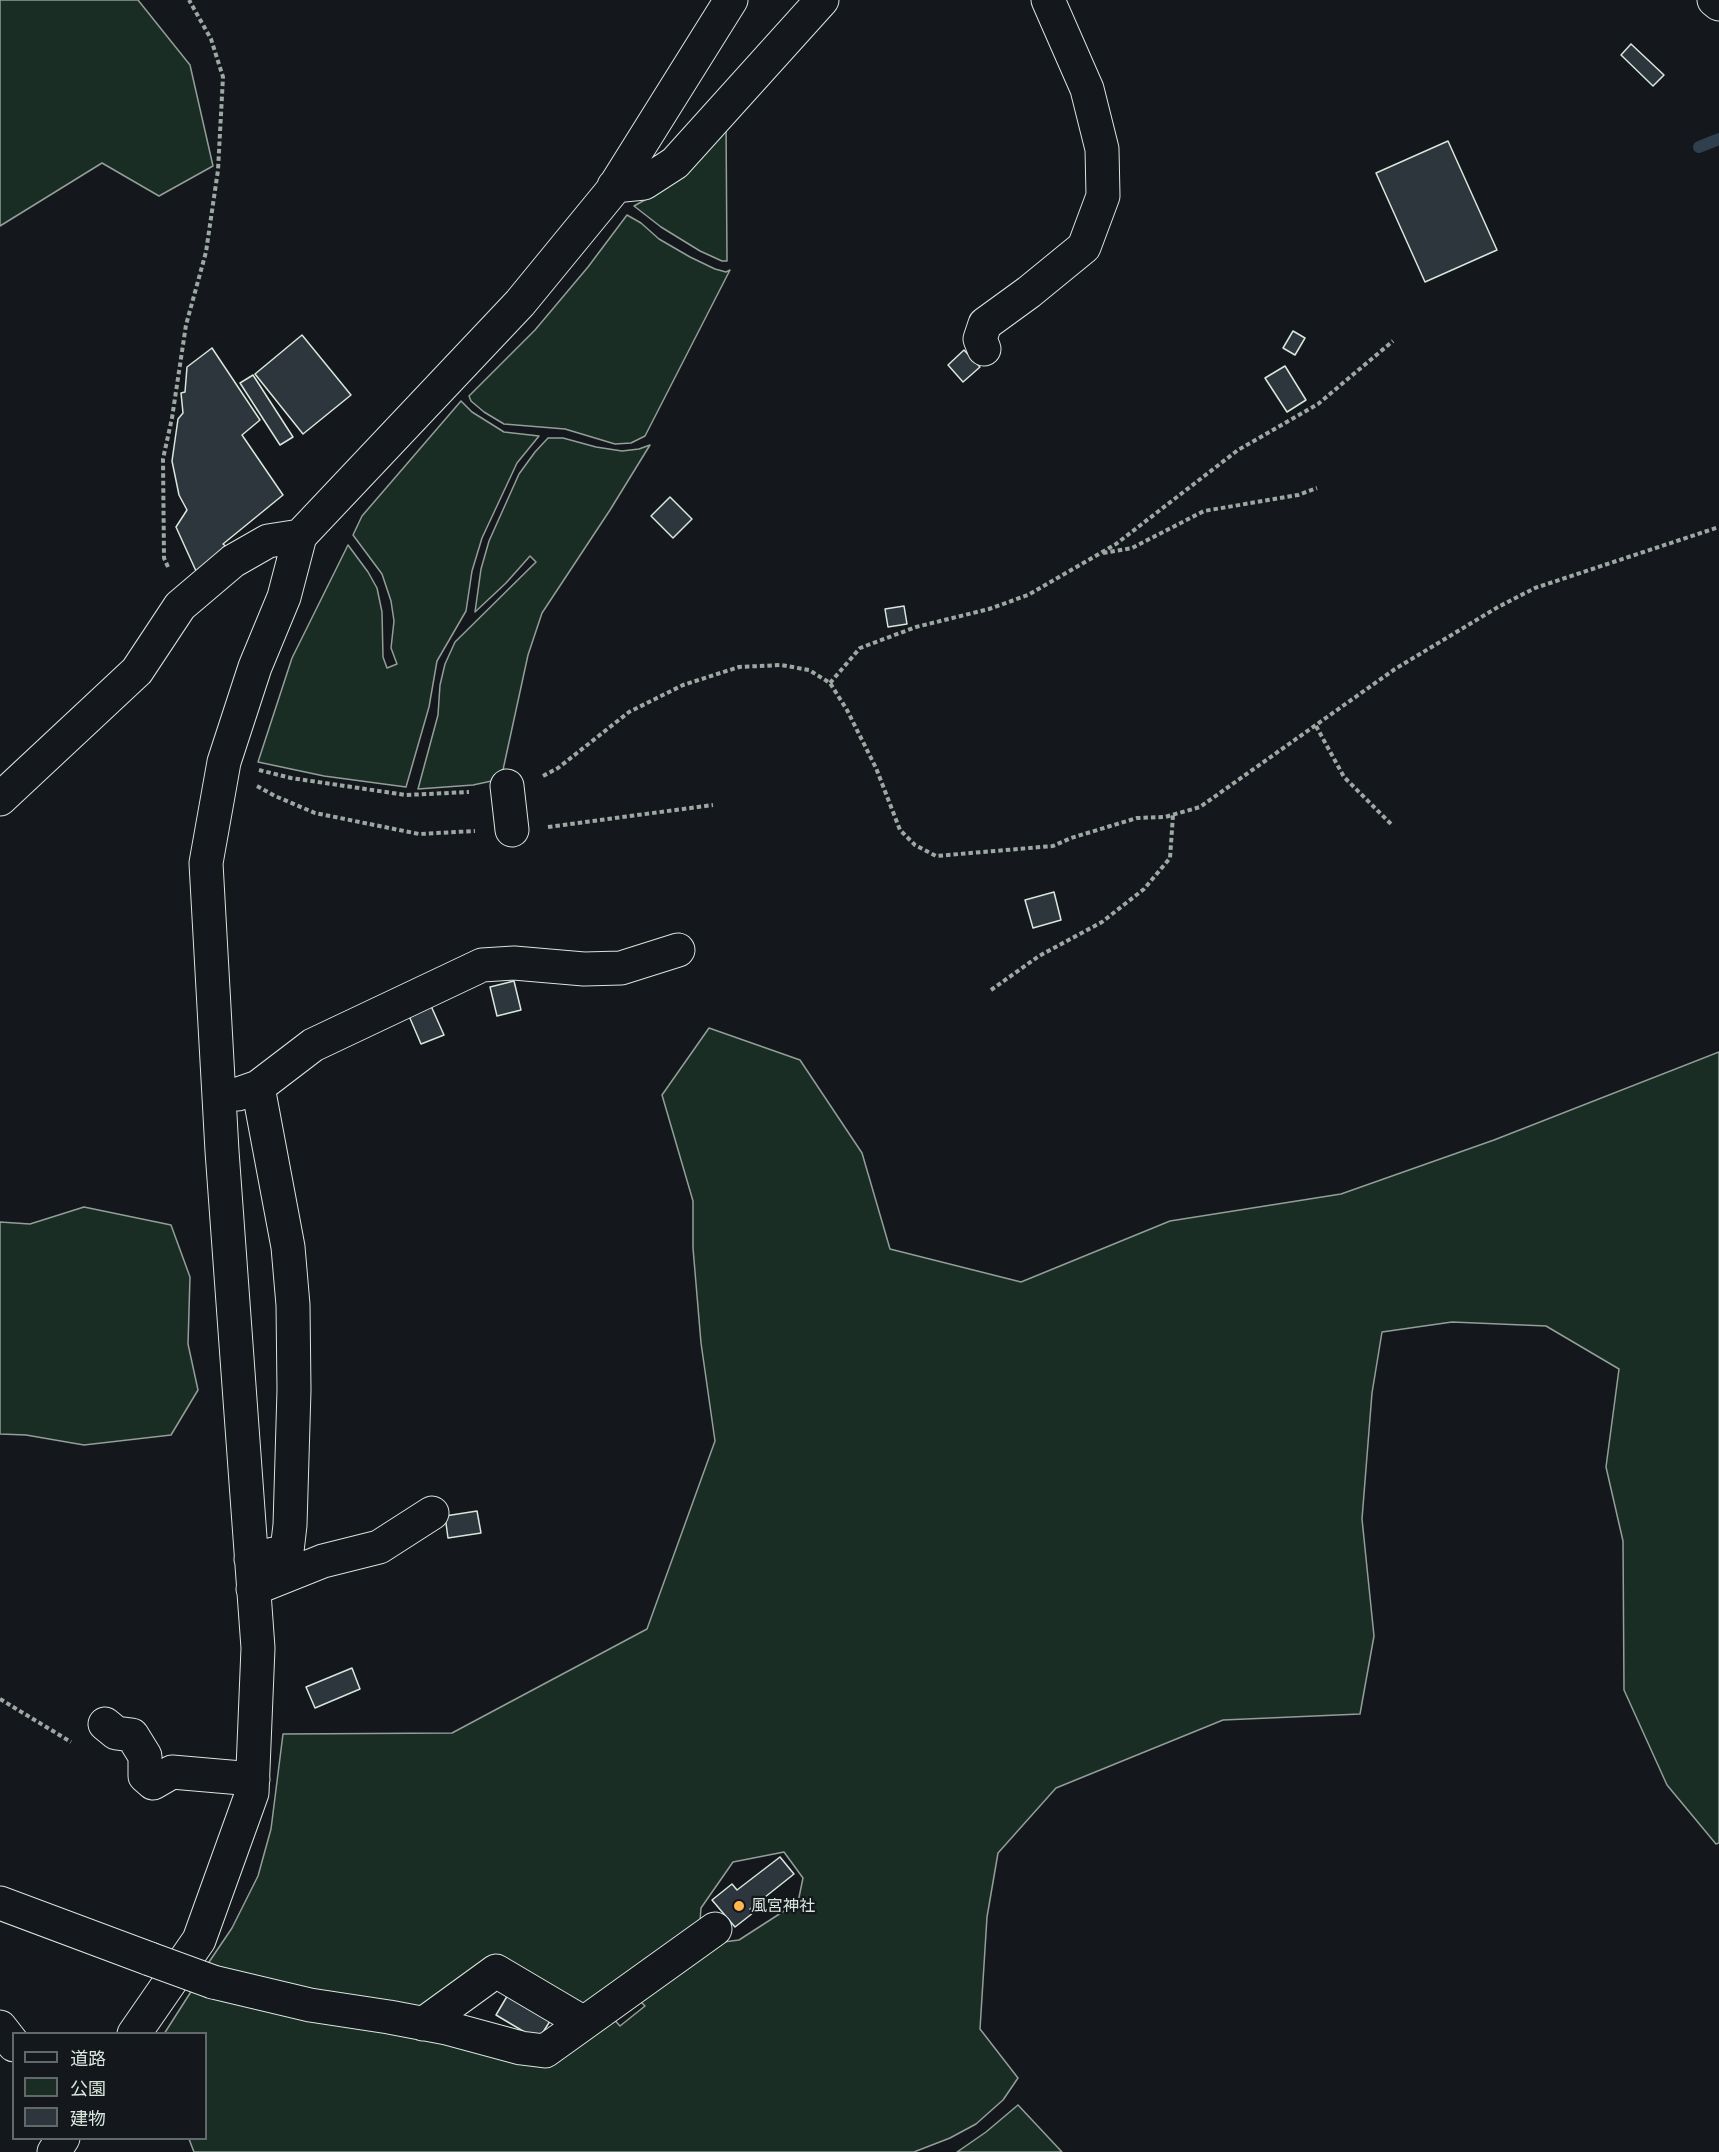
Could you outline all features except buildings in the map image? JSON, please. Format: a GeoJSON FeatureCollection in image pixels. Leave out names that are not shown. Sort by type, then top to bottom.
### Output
{"type":"FeatureCollection","features":[{"type":"Feature","properties":{"kind":"street"},"geometry":{"type":"LineString","coordinates":[[135,2032],[199,1940],[252,1793],[253,1779],[258,1648],[219,1102],[206,863],[223,764],[255,667],[284,597],[300,536],[520,303],[614,186],[731,0]]}},
{"type":"Feature","properties":{"kind":"street"},"geometry":{"type":"LineString","coordinates":[[614,186],[644,183],[675,163],[822,0]]}},
{"type":"Feature","properties":{"kind":"street"},"geometry":{"type":"LineString","coordinates":[[984,350],[980,339],[985,324],[1084,247],[1103,195],[1102,149],[1087,89],[1048,0]]}},
{"type":"Feature","properties":{"kind":"street"},"geometry":{"type":"LineString","coordinates":[[1714,0],[1719,4]]}},
{"type":"Feature","properties":{"kind":"street"},"geometry":{"type":"LineString","coordinates":[[0,799],[137,671],[180,606],[233,561],[268,542],[300,536]]}},
{"type":"Feature","properties":{"kind":"street"},"geometry":{"type":"LineString","coordinates":[[507,786],[512,830]]}},
{"type":"Feature","properties":{"kind":"street"},"geometry":{"type":"LineString","coordinates":[[219,1102],[258,1086],[313,1045],[482,964],[514,963],[584,969],[621,968],[678,950]]}},
{"type":"Feature","properties":{"kind":"street"},"geometry":{"type":"LineString","coordinates":[[252,1574],[287,1551],[290,1525],[294,1390],[293,1305],[288,1247],[258,1086]]}},
{"type":"Feature","properties":{"kind":"street"},"geometry":{"type":"LineString","coordinates":[[252,1574],[323,1561],[379,1547],[432,1513]]}},
{"type":"Feature","properties":{"kind":"street"},"geometry":{"type":"LineString","coordinates":[[105,1724],[116,1733],[132,1735],[145,1756],[145,1776],[153,1783],[172,1772],[253,1779]]}},
{"type":"Feature","properties":{"kind":"street"},"geometry":{"type":"LineString","coordinates":[[0,1903],[213,1982],[310,2005],[423,2024],[521,2048],[545,2051],[716,1929]]}},
{"type":"Feature","properties":{"kind":"street"},"geometry":{"type":"LineString","coordinates":[[423,2024],[496,1971],[584,2023]]}},
{"type":"Feature","properties":{"kind":"street"},"geometry":{"type":"LineString","coordinates":[[0,2027],[12,2042]]}},
{"type":"Feature","properties":{"kind":"path"},"geometry":{"type":"LineString","coordinates":[[187,601],[171,575],[164,558],[163,459],[186,325],[206,252],[218,170],[223,77],[211,39],[189,0]]}},
{"type":"Feature","properties":{"kind":"path"},"geometry":{"type":"LineString","coordinates":[[830,683],[860,648],[916,627],[989,609],[1028,595],[1099,554],[1135,530],[1238,450],[1318,404],[1393,341]]}},
{"type":"Feature","properties":{"kind":"path"},"geometry":{"type":"LineString","coordinates":[[1099,554],[1132,548],[1204,511],[1298,495],[1317,488]]}},
{"type":"Feature","properties":{"kind":"path"},"geometry":{"type":"LineString","coordinates":[[223,764],[291,778],[406,795],[485,792],[544,776],[558,768],[629,712],[683,685],[739,667],[782,665],[809,670],[830,683],[847,710],[876,768],[900,830],[915,845],[936,856],[1053,846],[1071,838],[1137,818],[1173,815],[1200,807],[1395,669],[1498,607],[1535,588],[1719,527]]}},
{"type":"Feature","properties":{"kind":"path"},"geometry":{"type":"LineString","coordinates":[[1316,726],[1344,777],[1393,825]]}},
{"type":"Feature","properties":{"kind":"path"},"geometry":{"type":"LineString","coordinates":[[223,764],[275,796],[315,813],[419,834],[539,828],[713,805]]}},
{"type":"Feature","properties":{"kind":"path"},"geometry":{"type":"LineString","coordinates":[[991,990],[1040,956],[1102,922],[1144,889],[1170,858],[1173,815]]}},
{"type":"Feature","properties":{"kind":"green space"},"geometry":{"type":"Polygon","coordinates":[[[0,0],[138,0],[190,65],[213,166],[159,196],[102,163],[0,226],[0,0]]]}},
{"type":"Feature","properties":{"kind":"green space"},"geometry":{"type":"Polygon","coordinates":[[[726,122],[727,261],[722,261],[700,251],[661,227],[634,206],[652,196],[726,122]]]}},
{"type":"Feature","properties":{"kind":"green space"},"geometry":{"type":"Polygon","coordinates":[[[627,215],[641,223],[659,239],[690,257],[715,269],[726,272],[730,270],[645,436],[631,443],[615,444],[565,429],[504,424],[484,412],[471,401],[469,396],[535,330],[588,267],[627,215]]]}},
{"type":"Feature","properties":{"kind":"green space"},"geometry":{"type":"Polygon","coordinates":[[[461,401],[472,412],[504,432],[539,436],[517,463],[482,538],[472,571],[466,611],[437,661],[429,707],[406,787],[324,776],[258,762],[292,658],[348,545],[377,588],[382,612],[383,657],[387,668],[397,664],[391,648],[394,621],[391,601],[382,574],[353,535],[362,516],[461,401]]]}},
{"type":"Feature","properties":{"kind":"green space"},"geometry":{"type":"Polygon","coordinates":[[[548,438],[563,438],[622,451],[650,445],[542,613],[528,655],[501,779],[473,785],[418,789],[438,715],[440,685],[445,664],[455,642],[536,562],[530,556],[475,612],[481,569],[489,541],[519,474],[548,438]]]}},
{"type":"Feature","properties":{"kind":"green space"},"geometry":{"type":"Polygon","coordinates":[[[709,1028],[800,1060],[862,1153],[890,1249],[1021,1282],[1170,1221],[1341,1194],[1494,1140],[1719,1052],[1719,1843],[1716,1844],[1667,1785],[1624,1690],[1623,1541],[1606,1467],[1619,1369],[1546,1326],[1452,1322],[1382,1332],[1372,1393],[1362,1519],[1374,1636],[1360,1714],[1223,1720],[1056,1788],[998,1853],[987,1917],[980,2029],[1018,2078],[1003,2100],[976,2124],[950,2138],[914,2152],[194,2152],[189,2140],[207,2140],[207,2032],[165,2032],[194,1987],[543,2060],[609,2014],[620,2026],[645,2006],[634,1995],[708,1944],[739,1940],[798,1902],[803,1878],[784,1852],[733,1862],[701,1908],[699,1934],[585,2016],[496,1961],[419,2017],[205,1968],[232,1928],[258,1876],[271,1829],[283,1734],[452,1733],[647,1629],[715,1441],[701,1343],[693,1248],[693,1201],[662,1095],[709,1028]]]}},
{"type":"Feature","properties":{"kind":"green space"},"geometry":{"type":"Polygon","coordinates":[[[84,1207],[171,1225],[190,1277],[188,1344],[198,1390],[171,1435],[84,1445],[26,1435],[0,1434],[0,1222],[30,1224],[84,1207]]]}},
{"type":"Feature","properties":{"kind":"green space"},"geometry":{"type":"Polygon","coordinates":[[[1018,2105],[1062,2152],[957,2152],[986,2132],[1018,2105]]]}},
{"type":"Feature","properties":{"kind":"waterway"},"geometry":{"type":"LineString","coordinates":[[1699,147],[1719,139]]}},
{"type":"Feature","properties":{"kind":"place","name":"風宮神社"},"geometry":{"type":"Point","coordinates":[739,1906]}}]}
